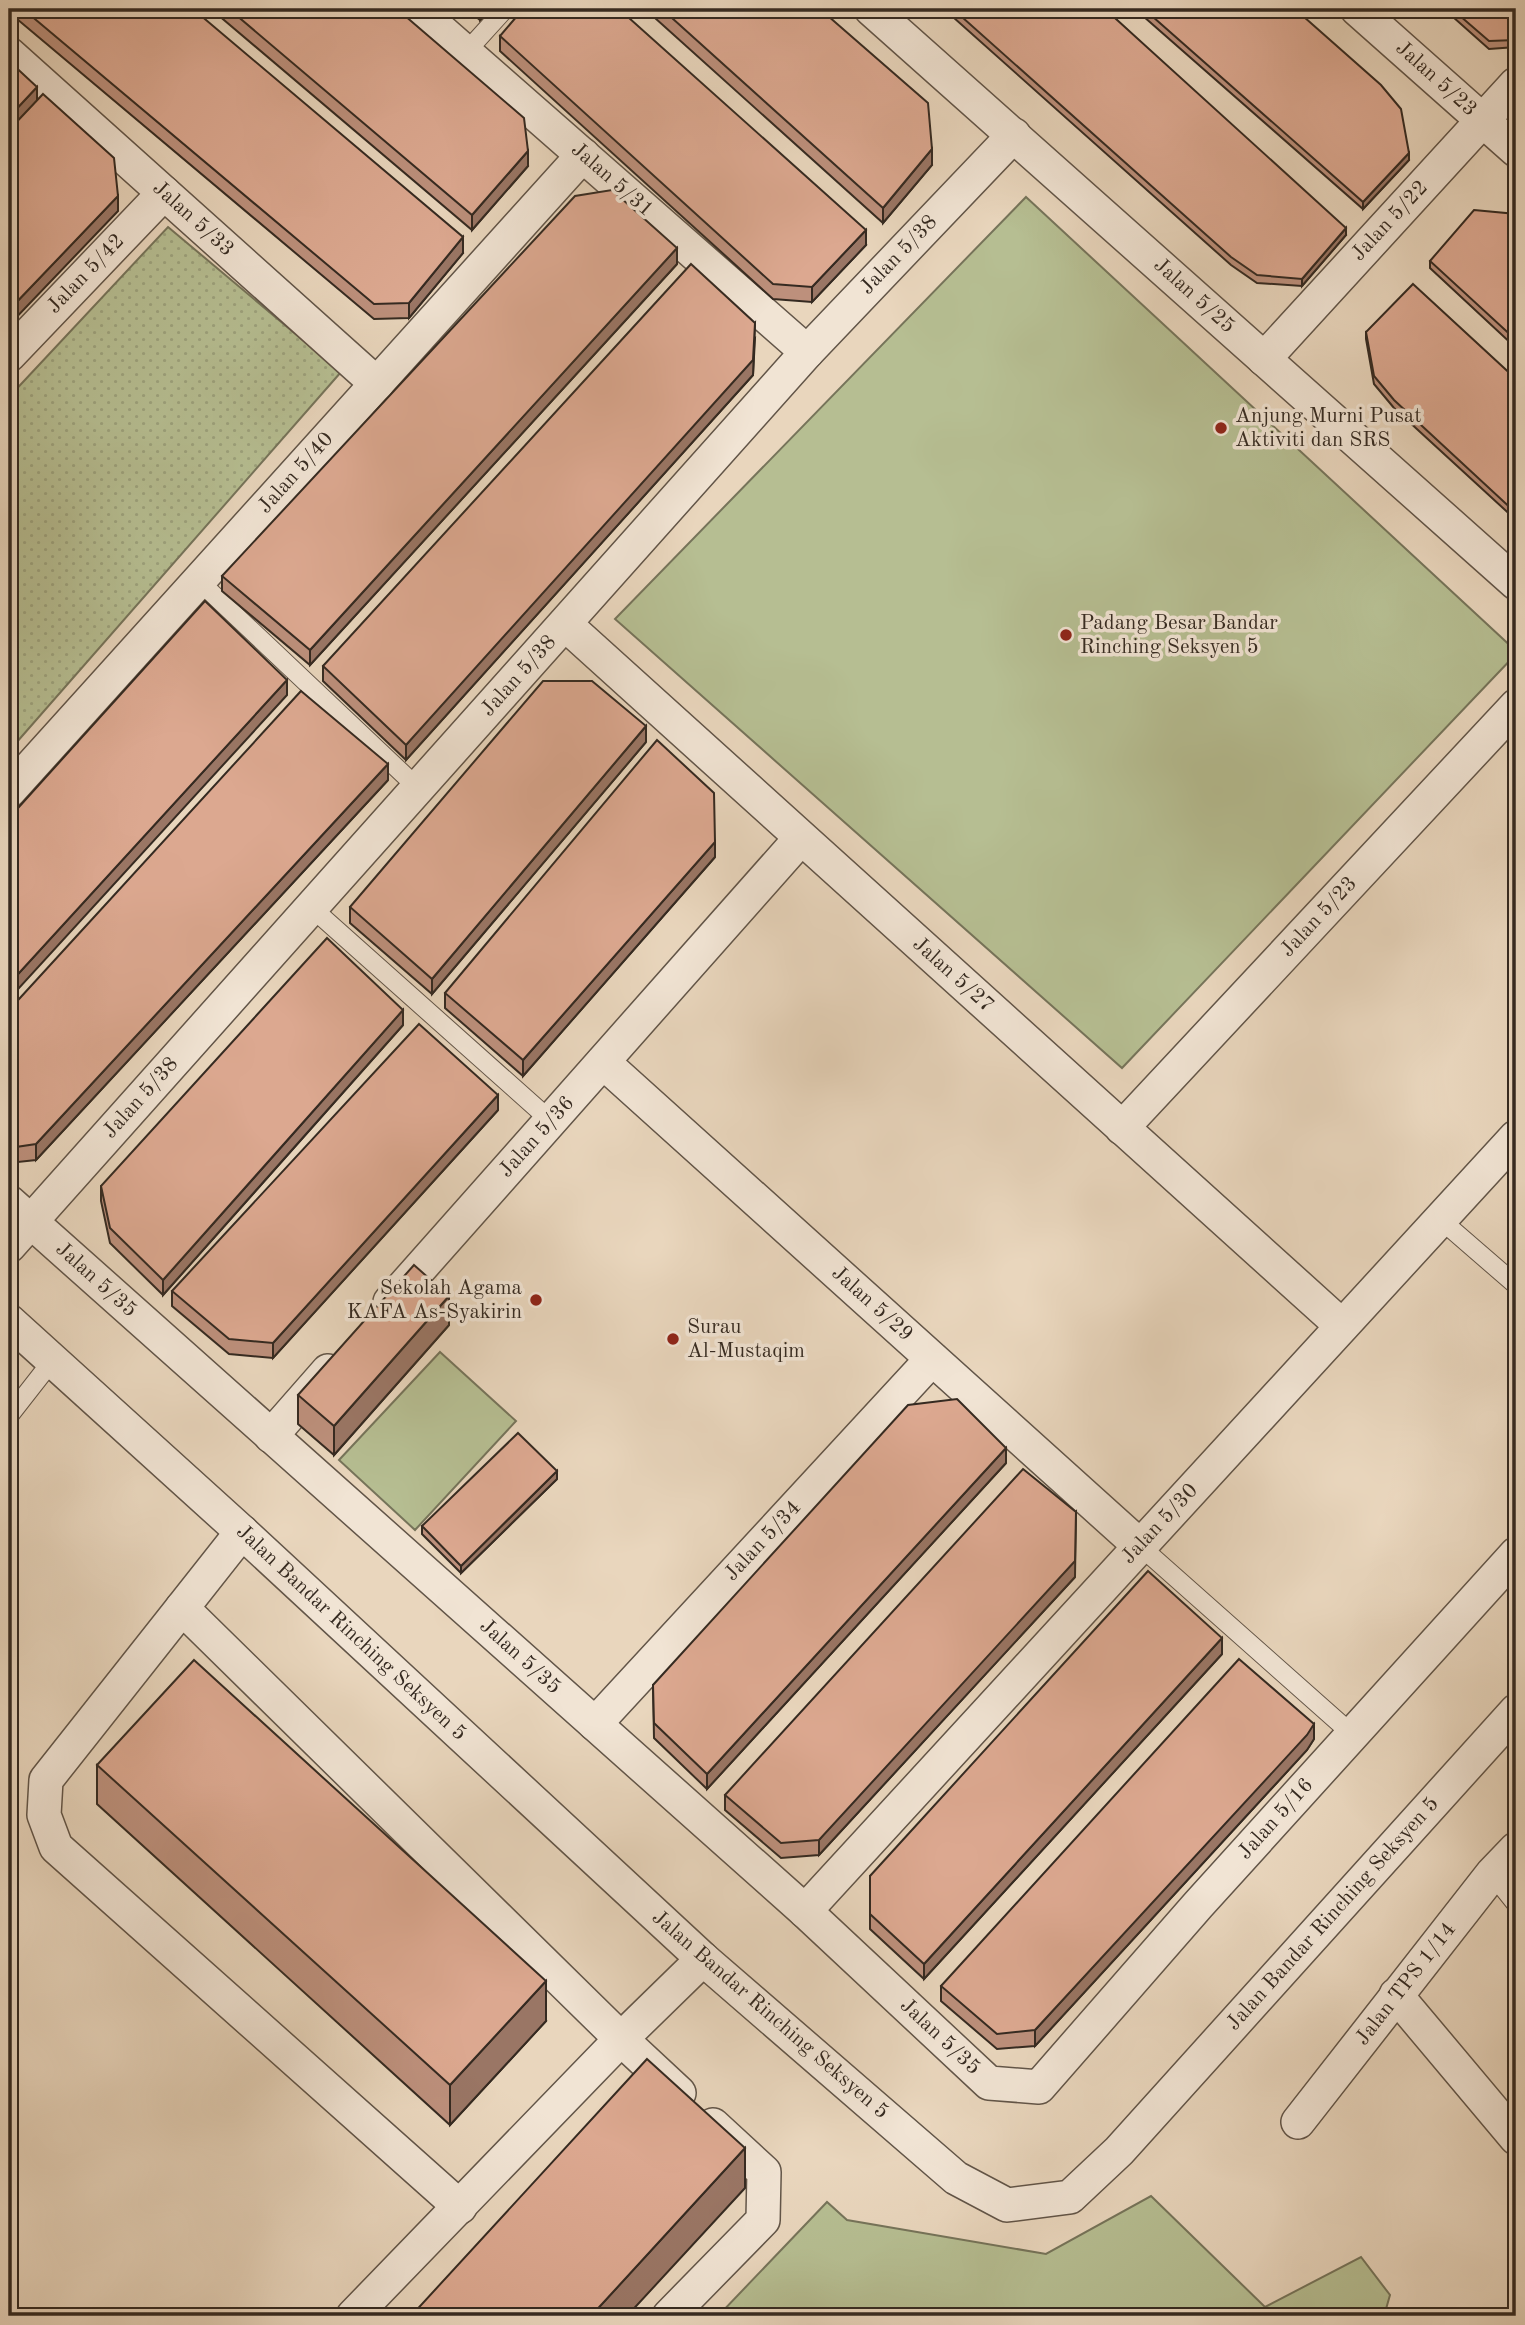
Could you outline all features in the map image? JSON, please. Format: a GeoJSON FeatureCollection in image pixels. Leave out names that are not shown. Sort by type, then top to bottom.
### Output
{"type":"FeatureCollection","features":[{"type":"Feature","properties":{"kind":"street","name":"Jalan 5/31"},"geometry":{"type":"LineString","coordinates":[[416,9],[807,352]]}},
{"type":"Feature","properties":{"kind":"street","name":"Jalan 5/25"},"geometry":{"type":"LineString","coordinates":[[871,9],[1516,583]]}},
{"type":"Feature","properties":{"kind":"street","name":"Jalan 5/23"},"geometry":{"type":"LineString","coordinates":[[1357,9],[1516,150]]}},
{"type":"Feature","properties":{"kind":"street","name":"Jalan 5/33"},"geometry":{"type":"LineString","coordinates":[[9,54],[377,384]]}},
{"type":"Feature","properties":{"kind":"street","name":"Jalan 5/22"},"geometry":{"type":"LineString","coordinates":[[1264,359],[1516,84]]}},
{"type":"Feature","properties":{"kind":"street","name":"Jalan 5/38"},"geometry":{"type":"LineString","coordinates":[[9,1246],[20,1212],[312,908],[807,352],[1014,135]]}},
{"type":"Feature","properties":{"kind":"street","name":"Jalan 5/40"},"geometry":{"type":"LineString","coordinates":[[9,791],[583,155]]}},
{"type":"Feature","properties":{"kind":"street","name":"Jalan 5/42"},"geometry":{"type":"LineString","coordinates":[[9,355],[164,193]]}},
{"type":"Feature","properties":{"kind":"street","name":"Jalan 5/27"},"geometry":{"type":"LineString","coordinates":[[565,624],[1342,1326]]}},
{"type":"Feature","properties":{"kind":"street","name":"Jalan 5/23"},"geometry":{"type":"LineString","coordinates":[[1122,1128],[1516,706]]}},
{"type":"Feature","properties":{"kind":"street","name":"Jalan 5/36"},"geometry":{"type":"LineString","coordinates":[[271,1436],[802,838]]}},
{"type":"Feature","properties":{"kind":"street","name":"Jalan 5/29"},"geometry":{"type":"LineString","coordinates":[[603,1062],[1140,1546]]}},
{"type":"Feature","properties":{"kind":"street","name":"Jalan 5/30"},"geometry":{"type":"LineString","coordinates":[[805,1911],[1516,1137]]}},
{"type":"Feature","properties":{"kind":"street","name":"Jalan 5/35"},"geometry":{"type":"LineString","coordinates":[[20,1212],[805,1911],[989,2083],[1039,2087]]}},
{"type":"Feature","properties":{"kind":"street","name":"Jalan Bandar Rinching Seksyen 5"},"geometry":{"type":"LineString","coordinates":[[9,1321],[242,1532],[703,1959],[956,2178],[1007,2205],[1070,2197],[1119,2151],[1516,1711]]}},
{"type":"Feature","properties":{"kind":"street","name":"Jalan 5/34"},"geometry":{"type":"LineString","coordinates":[[595,1724],[932,1359]]}},
{"type":"Feature","properties":{"kind":"street"},"geometry":{"type":"LineString","coordinates":[[242,1532],[46,1780],[44,1815],[56,1847],[460,2207]]}},
{"type":"Feature","properties":{"kind":"street","name":"Jalan 5/16"},"geometry":{"type":"LineString","coordinates":[[1039,2087],[1198,1905],[1516,1555]]}},
{"type":"Feature","properties":{"kind":"street"},"geometry":{"type":"LineString","coordinates":[[181,1608],[621,2039],[764,2172],[763,2220],[669,2316]]}},
{"type":"Feature","properties":{"kind":"street","name":"Jalan TPS 1/14"},"geometry":{"type":"LineString","coordinates":[[1298,2122],[1492,1874],[1516,1849]]}},
{"type":"Feature","properties":{"kind":"street"},"geometry":{"type":"LineString","coordinates":[[353,2316],[621,2039],[703,1959]]}},
{"type":"Feature","properties":{"kind":"street"},"geometry":{"type":"LineString","coordinates":[[1396,1995],[1516,2138]]}},
{"type":"Feature","properties":{"kind":"lane"},"geometry":{"type":"LineString","coordinates":[[466,52],[505,9]]}},
{"type":"Feature","properties":{"kind":"lane"},"geometry":{"type":"LineString","coordinates":[[199,581],[419,789]]}},
{"type":"Feature","properties":{"kind":"lane"},"geometry":{"type":"LineString","coordinates":[[312,908],[551,1121]]}},
{"type":"Feature","properties":{"kind":"lane"},"geometry":{"type":"LineString","coordinates":[[1441,1220],[1516,1285]]}},
{"type":"Feature","properties":{"kind":"lane"},"geometry":{"type":"LineString","coordinates":[[9,1416],[52,1360]]}},
{"type":"Feature","properties":{"kind":"lane"},"geometry":{"type":"LineString","coordinates":[[1140,1546],[1353,1735]]}},
{"type":"Feature","properties":{"kind":"lane"},"geometry":{"type":"LineString","coordinates":[[1492,1874],[1516,1904]]}},
{"type":"Feature","properties":{"kind":"green space","name":"Padang Besar Bandar Rinching Seksyen 5"},"geometry":{"type":"Polygon","coordinates":[[[1026,197],[1516,651],[1122,1068],[615,619],[1026,197]]]}},
{"type":"Feature","properties":{"kind":"green space"},"geometry":{"type":"Polygon","coordinates":[[[168,227],[341,372],[9,751],[9,397],[168,227]]]}},
{"type":"Feature","properties":{"kind":"green space"},"geometry":{"type":"Polygon","coordinates":[[[440,1352],[516,1421],[415,1530],[339,1460],[440,1352]]]}},
{"type":"Feature","properties":{"kind":"green space"},"geometry":{"type":"Polygon","coordinates":[[[1151,2196],[1265,2307],[1361,2257],[1390,2295],[1384,2316],[718,2316],[827,2202],[847,2220],[1046,2254],[1151,2196]]]}},
{"type":"Feature","properties":{"kind":"building"},"geometry":{"type":"Polygon","coordinates":[[[23,9],[193,9],[463,237],[409,303],[374,304],[23,9]]]}},
{"type":"Feature","properties":{"kind":"building"},"geometry":{"type":"Polygon","coordinates":[[[229,9],[397,9],[524,118],[528,151],[472,215],[229,9]]]}},
{"type":"Feature","properties":{"kind":"building"},"geometry":{"type":"Polygon","coordinates":[[[523,9],[619,9],[866,230],[812,287],[773,284],[500,36],[523,9]]]}},
{"type":"Feature","properties":{"kind":"building"},"geometry":{"type":"Polygon","coordinates":[[[662,9],[820,9],[928,103],[932,149],[883,208],[662,9]]]}},
{"type":"Feature","properties":{"kind":"building"},"geometry":{"type":"Polygon","coordinates":[[[953,9],[1105,9],[1346,228],[1302,279],[1257,275],[1231,257],[953,9]]]}},
{"type":"Feature","properties":{"kind":"building"},"geometry":{"type":"Polygon","coordinates":[[[1144,9],[1295,9],[1381,85],[1401,109],[1409,153],[1363,202],[1144,9]]]}},
{"type":"Feature","properties":{"kind":"building"},"geometry":{"type":"Polygon","coordinates":[[[1452,9],[1516,9],[1516,40],[1489,41],[1452,9]]]}},
{"type":"Feature","properties":{"kind":"building"},"geometry":{"type":"Polygon","coordinates":[[[9,61],[37,87],[9,117],[9,61]]]}},
{"type":"Feature","properties":{"kind":"building"},"geometry":{"type":"Polygon","coordinates":[[[43,94],[114,158],[118,196],[9,310],[9,130],[43,94]]]}},
{"type":"Feature","properties":{"kind":"building"},"geometry":{"type":"Polygon","coordinates":[[[612,190],[677,248],[310,650],[222,576],[575,196],[612,190]]]}},
{"type":"Feature","properties":{"kind":"building"},"geometry":{"type":"Polygon","coordinates":[[[1474,210],[1516,214],[1516,340],[1430,261],[1474,210]]]}},
{"type":"Feature","properties":{"kind":"building"},"geometry":{"type":"Polygon","coordinates":[[[691,264],[755,323],[753,360],[406,745],[323,666],[691,264]]]}},
{"type":"Feature","properties":{"kind":"building"},"geometry":{"type":"Polygon","coordinates":[[[1413,284],[1516,379],[1516,513],[1394,400],[1374,376],[1366,332],[1413,284]]]}},
{"type":"Feature","properties":{"kind":"building"},"geometry":{"type":"Polygon","coordinates":[[[205,601],[287,680],[9,984],[9,818],[205,601]]]}},
{"type":"Feature","properties":{"kind":"building"},"geometry":{"type":"Polygon","coordinates":[[[543,681],[592,681],[646,726],[432,979],[350,907],[543,681]]]}},
{"type":"Feature","properties":{"kind":"building"},"geometry":{"type":"Polygon","coordinates":[[[301,691],[388,764],[36,1144],[9,1148],[9,1010],[301,691]]]}},
{"type":"Feature","properties":{"kind":"building"},"geometry":{"type":"Polygon","coordinates":[[[657,740],[714,793],[715,842],[523,1060],[445,993],[657,740]]]}},
{"type":"Feature","properties":{"kind":"building"},"geometry":{"type":"Polygon","coordinates":[[[327,938],[403,1010],[163,1280],[110,1228],[101,1186],[327,938]]]}},
{"type":"Feature","properties":{"kind":"building"},"geometry":{"type":"Polygon","coordinates":[[[419,1024],[498,1095],[273,1343],[229,1339],[172,1291],[419,1024]]]}},
{"type":"Feature","properties":{"kind":"building"},"geometry":{"type":"Polygon","coordinates":[[[414,1265],[449,1296],[334,1426],[298,1395],[414,1265]]]}},
{"type":"Feature","properties":{"kind":"building"},"geometry":{"type":"Polygon","coordinates":[[[957,1399],[1006,1448],[707,1774],[654,1723],[653,1685],[908,1405],[957,1399]]]}},
{"type":"Feature","properties":{"kind":"building"},"geometry":{"type":"Polygon","coordinates":[[[518,1433],[557,1471],[461,1566],[422,1526],[518,1433]]]}},
{"type":"Feature","properties":{"kind":"building"},"geometry":{"type":"Polygon","coordinates":[[[1023,1469],[1076,1512],[1075,1561],[819,1840],[781,1843],[725,1795],[1023,1469]]]}},
{"type":"Feature","properties":{"kind":"building"},"geometry":{"type":"Polygon","coordinates":[[[1148,1571],[1222,1638],[924,1964],[870,1914],[870,1876],[1148,1571]]]}},
{"type":"Feature","properties":{"kind":"building"},"geometry":{"type":"Polygon","coordinates":[[[1239,1659],[1314,1724],[1307,1735],[1035,2030],[997,2034],[941,1986],[1239,1659]]]}},
{"type":"Feature","properties":{"kind":"building"},"geometry":{"type":"Polygon","coordinates":[[[194,1660],[546,1981],[450,2085],[97,1765],[194,1660]]]}},
{"type":"Feature","properties":{"kind":"building"},"geometry":{"type":"Polygon","coordinates":[[[647,2059],[745,2148],[591,2316],[411,2316],[647,2059]]]}},
{"type":"Feature","properties":{"kind":"place","name":"Anjung Murni Pusat Aktiviti dan SRS"},"geometry":{"type":"Point","coordinates":[1221,428]}},
{"type":"Feature","properties":{"kind":"place","name":"Padang Besar Bandar Rinching Seksyen 5"},"geometry":{"type":"Point","coordinates":[1066,635]}},
{"type":"Feature","properties":{"kind":"place","name":"Sekolah Agama KAFA As-Syakirin"},"geometry":{"type":"Point","coordinates":[536,1300]}},
{"type":"Feature","properties":{"kind":"place","name":"Surau Al-Mustaqim"},"geometry":{"type":"Point","coordinates":[673,1339]}}]}
